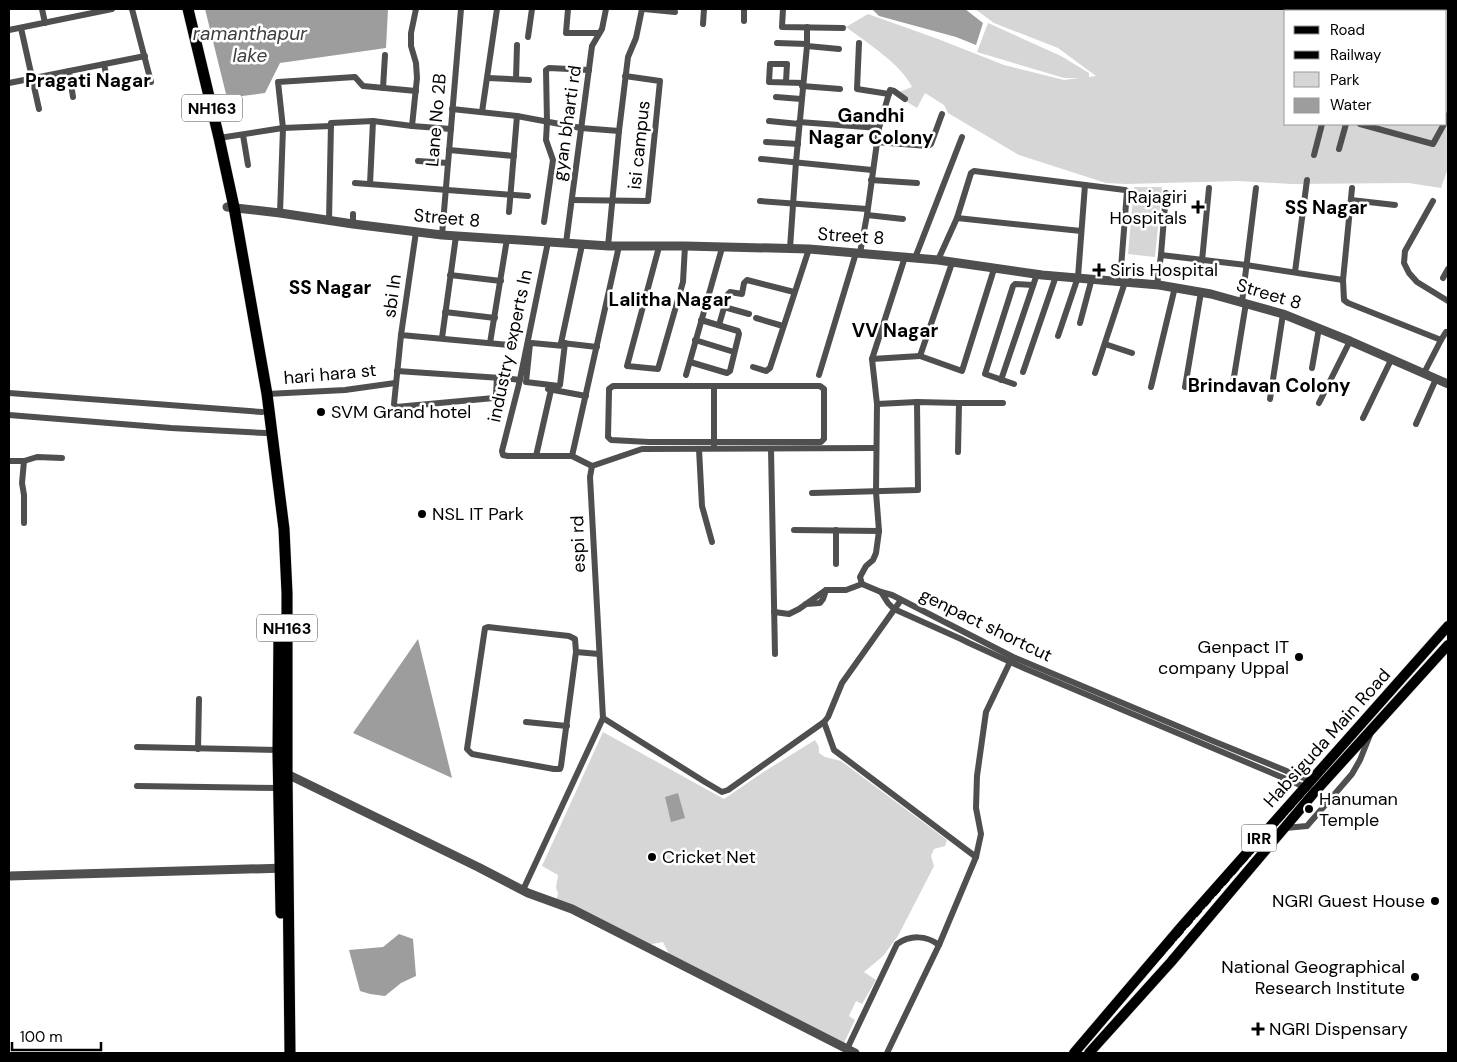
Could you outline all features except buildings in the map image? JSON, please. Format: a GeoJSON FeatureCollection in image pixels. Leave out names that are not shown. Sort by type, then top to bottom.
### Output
{"type":"FeatureCollection","features":[{"type":"Feature","properties":{"kind":"highway","name":"NH163"},"geometry":{"type":"LineString","coordinates":[[182,9],[230,207],[267,394],[276,489],[279,576],[278,750],[283,774],[279,788],[284,868],[290,1053]]}},
{"type":"Feature","properties":{"kind":"highway","name":"NH163"},"geometry":{"type":"LineString","coordinates":[[188,9],[219,138],[265,433],[284,529],[287,593],[283,774],[284,1053]]}},
{"type":"Feature","properties":{"kind":"main road","name":"Habsiguda Main Road"},"geometry":{"type":"LineString","coordinates":[[1074,1053],[1182,926],[1448,626]]}},
{"type":"Feature","properties":{"kind":"main road","name":"Habsiguda Main Road"},"geometry":{"type":"LineString","coordinates":[[1089,1053],[1171,962],[1313,794],[1448,645]]}},
{"type":"Feature","properties":{"kind":"main road"},"geometry":{"type":"LineString","coordinates":[[1417,660],[1426,671]]}},
{"type":"Feature","properties":{"kind":"street"},"geometry":{"type":"LineString","coordinates":[[42,9],[45,23]]}},
{"type":"Feature","properties":{"kind":"street"},"geometry":{"type":"LineString","coordinates":[[9,30],[45,23],[88,11],[112,9]]}},
{"type":"Feature","properties":{"kind":"street"},"geometry":{"type":"LineString","coordinates":[[132,9],[151,82]]}},
{"type":"Feature","properties":{"kind":"street"},"geometry":{"type":"LineString","coordinates":[[412,126],[417,78],[416,63],[411,46],[411,33],[416,9]]}},
{"type":"Feature","properties":{"kind":"street","name":"Lane No 2B"},"geometry":{"type":"LineString","coordinates":[[442,235],[461,9]]}},
{"type":"Feature","properties":{"kind":"street"},"geometry":{"type":"LineString","coordinates":[[482,112],[496,9]]}},
{"type":"Feature","properties":{"kind":"street"},"geometry":{"type":"LineString","coordinates":[[528,37],[532,9]]}},
{"type":"Feature","properties":{"kind":"street"},"geometry":{"type":"LineString","coordinates":[[568,9],[566,33],[599,33]]}},
{"type":"Feature","properties":{"kind":"street","name":"gyan bharti rd"},"geometry":{"type":"LineString","coordinates":[[566,243],[592,46],[602,29],[606,9]]}},
{"type":"Feature","properties":{"kind":"street"},"geometry":{"type":"LineString","coordinates":[[608,246],[628,57],[636,38],[643,9],[675,12]]}},
{"type":"Feature","properties":{"kind":"street"},"geometry":{"type":"LineString","coordinates":[[703,24],[704,9]]}},
{"type":"Feature","properties":{"kind":"street"},"geometry":{"type":"LineString","coordinates":[[744,9],[744,22]]}},
{"type":"Feature","properties":{"kind":"street"},"geometry":{"type":"LineString","coordinates":[[783,9],[782,27],[843,28]]}},
{"type":"Feature","properties":{"kind":"street"},"geometry":{"type":"LineString","coordinates":[[790,248],[807,27]]}},
{"type":"Feature","properties":{"kind":"street"},"geometry":{"type":"LineString","coordinates":[[21,28],[39,109]]}},
{"type":"Feature","properties":{"kind":"street"},"geometry":{"type":"LineString","coordinates":[[777,43],[839,49]]}},
{"type":"Feature","properties":{"kind":"street"},"geometry":{"type":"LineString","coordinates":[[859,43],[857,89],[889,94]]}},
{"type":"Feature","properties":{"kind":"street"},"geometry":{"type":"LineString","coordinates":[[516,79],[517,46]]}},
{"type":"Feature","properties":{"kind":"street"},"geometry":{"type":"LineString","coordinates":[[383,88],[385,55]]}},
{"type":"Feature","properties":{"kind":"street"},"geometry":{"type":"LineString","coordinates":[[9,83],[145,56]]}},
{"type":"Feature","properties":{"kind":"street"},"geometry":{"type":"LineString","coordinates":[[104,64],[107,79]]}},
{"type":"Feature","properties":{"kind":"street"},"geometry":{"type":"LineString","coordinates":[[544,222],[552,160],[546,140],[546,70],[548,68],[589,70]]}},
{"type":"Feature","properties":{"kind":"street"},"geometry":{"type":"LineString","coordinates":[[69,70],[73,97]]}},
{"type":"Feature","properties":{"kind":"street","name":"isi campus"},"geometry":{"type":"LineString","coordinates":[[572,200],[648,201],[660,81],[625,76]]}},
{"type":"Feature","properties":{"kind":"street"},"geometry":{"type":"LineString","coordinates":[[280,212],[283,128],[278,82],[355,77],[363,86],[416,91]]}},
{"type":"Feature","properties":{"kind":"street"},"geometry":{"type":"LineString","coordinates":[[488,78],[529,80]]}},
{"type":"Feature","properties":{"kind":"street"},"geometry":{"type":"LineString","coordinates":[[786,82],[840,89]]}},
{"type":"Feature","properties":{"kind":"street"},"geometry":{"type":"LineString","coordinates":[[819,375],[858,253],[867,212],[876,142],[891,89],[905,99]]}},
{"type":"Feature","properties":{"kind":"street"},"geometry":{"type":"LineString","coordinates":[[776,97],[802,99]]}},
{"type":"Feature","properties":{"kind":"street"},"geometry":{"type":"LineString","coordinates":[[452,109],[518,116],[582,128],[619,131]]}},
{"type":"Feature","properties":{"kind":"street"},"geometry":{"type":"LineString","coordinates":[[876,142],[928,146],[942,114]]}},
{"type":"Feature","properties":{"kind":"street"},"geometry":{"type":"LineString","coordinates":[[509,212],[518,116]]}},
{"type":"Feature","properties":{"kind":"street"},"geometry":{"type":"LineString","coordinates":[[370,184],[373,121]]}},
{"type":"Feature","properties":{"kind":"street"},"geometry":{"type":"LineString","coordinates":[[329,221],[331,123],[373,121],[451,129]]}},
{"type":"Feature","properties":{"kind":"street"},"geometry":{"type":"LineString","coordinates":[[769,121],[879,128]]}},
{"type":"Feature","properties":{"kind":"street"},"geometry":{"type":"LineString","coordinates":[[1314,155],[1322,125]]}},
{"type":"Feature","properties":{"kind":"street"},"geometry":{"type":"LineString","coordinates":[[1339,149],[1346,125]]}},
{"type":"Feature","properties":{"kind":"street"},"geometry":{"type":"LineString","coordinates":[[1364,125],[1433,144],[1443,125]]}},
{"type":"Feature","properties":{"kind":"street"},"geometry":{"type":"LineString","coordinates":[[219,138],[283,128],[331,126]]}},
{"type":"Feature","properties":{"kind":"street"},"geometry":{"type":"LineString","coordinates":[[243,135],[248,165]]}},
{"type":"Feature","properties":{"kind":"street"},"geometry":{"type":"LineString","coordinates":[[915,258],[962,137]]}},
{"type":"Feature","properties":{"kind":"street"},"geometry":{"type":"LineString","coordinates":[[766,142],[798,144]]}},
{"type":"Feature","properties":{"kind":"street"},"geometry":{"type":"LineString","coordinates":[[449,150],[514,156]]}},
{"type":"Feature","properties":{"kind":"street"},"geometry":{"type":"LineString","coordinates":[[761,159],[872,170]]}},
{"type":"Feature","properties":{"kind":"street"},"geometry":{"type":"LineString","coordinates":[[418,161],[448,163]]}},
{"type":"Feature","properties":{"kind":"street"},"geometry":{"type":"LineString","coordinates":[[938,260],[957,218],[971,173],[974,171],[1127,191],[1122,281],[1095,373]]}},
{"type":"Feature","properties":{"kind":"street"},"geometry":{"type":"LineString","coordinates":[[871,180],[917,183]]}},
{"type":"Feature","properties":{"kind":"street"},"geometry":{"type":"LineString","coordinates":[[1295,272],[1307,180]]}},
{"type":"Feature","properties":{"kind":"street"},"geometry":{"type":"LineString","coordinates":[[355,183],[528,196]]}},
{"type":"Feature","properties":{"kind":"street"},"geometry":{"type":"LineString","coordinates":[[1058,336],[1078,277],[1084,185]]}},
{"type":"Feature","properties":{"kind":"street"},"geometry":{"type":"LineString","coordinates":[[1202,261],[1209,188]]}},
{"type":"Feature","properties":{"kind":"street"},"geometry":{"type":"LineString","coordinates":[[1232,389],[1244,302],[1246,265],[1256,188]]}},
{"type":"Feature","properties":{"kind":"street"},"geometry":{"type":"LineString","coordinates":[[1352,188],[1343,280],[1344,300],[1348,304],[1441,340]]}},
{"type":"Feature","properties":{"kind":"street"},"geometry":{"type":"LineString","coordinates":[[1157,285],[1166,193]]}},
{"type":"Feature","properties":{"kind":"street"},"geometry":{"type":"LineString","coordinates":[[1351,200],[1395,205]]}},
{"type":"Feature","properties":{"kind":"street"},"geometry":{"type":"LineString","coordinates":[[760,201],[867,212],[903,219]]}},
{"type":"Feature","properties":{"kind":"street"},"geometry":{"type":"LineString","coordinates":[[1433,201],[1405,251],[1404,263],[1409,273],[1417,282],[1448,301]]}},
{"type":"Feature","properties":{"kind":"street","name":"Street 8"},"geometry":{"type":"LineString","coordinates":[[230,207],[280,212],[329,221],[442,235],[608,246],[790,248],[938,260],[1037,274],[1157,285],[1201,292],[1283,314],[1448,384]]}},
{"type":"Feature","properties":{"kind":"street"},"geometry":{"type":"LineString","coordinates":[[353,214],[353,224]]}},
{"type":"Feature","properties":{"kind":"street"},"geometry":{"type":"LineString","coordinates":[[957,218],[1081,231]]}},
{"type":"Feature","properties":{"kind":"street","name":"sbi ln"},"geometry":{"type":"LineString","coordinates":[[416,232],[401,336],[509,345]]}},
{"type":"Feature","properties":{"kind":"street"},"geometry":{"type":"LineString","coordinates":[[442,338],[456,236]]}},
{"type":"Feature","properties":{"kind":"street"},"geometry":{"type":"LineString","coordinates":[[490,343],[507,239]]}},
{"type":"Feature","properties":{"kind":"street","name":"industry experts ln"},"geometry":{"type":"LineString","coordinates":[[536,456],[505,456],[502,451],[519,382],[548,242]]}},
{"type":"Feature","properties":{"kind":"street"},"geometry":{"type":"LineString","coordinates":[[559,389],[563,344],[582,245]]}},
{"type":"Feature","properties":{"kind":"street"},"geometry":{"type":"LineString","coordinates":[[572,456],[619,246]]}},
{"type":"Feature","properties":{"kind":"street"},"geometry":{"type":"LineString","coordinates":[[659,247],[627,366],[658,369],[683,282],[685,246]]}},
{"type":"Feature","properties":{"kind":"street"},"geometry":{"type":"LineString","coordinates":[[686,375],[722,248]]}},
{"type":"Feature","properties":{"kind":"street"},"geometry":{"type":"LineString","coordinates":[[753,367],[768,370],[809,250]]}},
{"type":"Feature","properties":{"kind":"street"},"geometry":{"type":"LineString","coordinates":[[1161,256],[1246,265],[1343,280]]}},
{"type":"Feature","properties":{"kind":"street"},"geometry":{"type":"LineString","coordinates":[[774,612],[789,614],[826,590],[846,590],[862,584],[860,577],[876,554],[879,530],[876,492],[877,404],[872,359],[905,257]]}},
{"type":"Feature","properties":{"kind":"street"},"geometry":{"type":"LineString","coordinates":[[920,356],[952,263]]}},
{"type":"Feature","properties":{"kind":"street"},"geometry":{"type":"LineString","coordinates":[[872,359],[920,356],[962,371],[994,269]]}},
{"type":"Feature","properties":{"kind":"street"},"geometry":{"type":"LineString","coordinates":[[1443,278],[1448,269]]}},
{"type":"Feature","properties":{"kind":"street"},"geometry":{"type":"LineString","coordinates":[[1001,380],[1037,274]]}},
{"type":"Feature","properties":{"kind":"street"},"geometry":{"type":"LineString","coordinates":[[450,275],[501,281]]}},
{"type":"Feature","properties":{"kind":"street"},"geometry":{"type":"LineString","coordinates":[[1024,372],[1056,276]]}},
{"type":"Feature","properties":{"kind":"street"},"geometry":{"type":"LineString","coordinates":[[1080,323],[1092,278]]}},
{"type":"Feature","properties":{"kind":"street"},"geometry":{"type":"LineString","coordinates":[[719,325],[728,293],[742,294],[744,283],[747,280],[794,292]]}},
{"type":"Feature","properties":{"kind":"street"},"geometry":{"type":"LineString","coordinates":[[1014,384],[985,374],[1014,284],[1033,285]]}},
{"type":"Feature","properties":{"kind":"street"},"geometry":{"type":"LineString","coordinates":[[1150,387],[1175,288]]}},
{"type":"Feature","properties":{"kind":"street"},"geometry":{"type":"LineString","coordinates":[[1185,387],[1201,292]]}},
{"type":"Feature","properties":{"kind":"street"},"geometry":{"type":"LineString","coordinates":[[724,307],[749,314]]}},
{"type":"Feature","properties":{"kind":"street"},"geometry":{"type":"LineString","coordinates":[[445,312],[495,318]]}},
{"type":"Feature","properties":{"kind":"street"},"geometry":{"type":"LineString","coordinates":[[1270,399],[1283,314]]}},
{"type":"Feature","properties":{"kind":"street"},"geometry":{"type":"LineString","coordinates":[[756,318],[783,326]]}},
{"type":"Feature","properties":{"kind":"street"},"geometry":{"type":"LineString","coordinates":[[690,362],[729,372],[739,334],[738,331],[701,320]]}},
{"type":"Feature","properties":{"kind":"street"},"geometry":{"type":"LineString","coordinates":[[1312,368],[1319,328]]}},
{"type":"Feature","properties":{"kind":"street"},"geometry":{"type":"LineString","coordinates":[[1424,373],[1446,332]]}},
{"type":"Feature","properties":{"kind":"street"},"geometry":{"type":"LineString","coordinates":[[401,336],[395,383],[394,404],[396,407],[494,398],[500,378]]}},
{"type":"Feature","properties":{"kind":"street"},"geometry":{"type":"LineString","coordinates":[[528,339],[597,347]]}},
{"type":"Feature","properties":{"kind":"street"},"geometry":{"type":"LineString","coordinates":[[695,340],[734,352]]}},
{"type":"Feature","properties":{"kind":"street"},"geometry":{"type":"LineString","coordinates":[[1319,403],[1350,341]]}},
{"type":"Feature","properties":{"kind":"street"},"geometry":{"type":"LineString","coordinates":[[563,344],[532,343],[529,345],[526,382],[586,396]]}},
{"type":"Feature","properties":{"kind":"street"},"geometry":{"type":"LineString","coordinates":[[1105,344],[1132,353]]}},
{"type":"Feature","properties":{"kind":"street"},"geometry":{"type":"LineString","coordinates":[[1363,418],[1391,360]]}},
{"type":"Feature","properties":{"kind":"street"},"geometry":{"type":"LineString","coordinates":[[398,371],[500,378],[551,390],[559,389]]}},
{"type":"Feature","properties":{"kind":"street"},"geometry":{"type":"LineString","coordinates":[[1416,424],[1436,379]]}},
{"type":"Feature","properties":{"kind":"street","name":"hari hara st"},"geometry":{"type":"LineString","coordinates":[[267,394],[345,390],[395,383]]}},
{"type":"Feature","properties":{"kind":"street"},"geometry":{"type":"LineString","coordinates":[[714,386],[714,445]]}},
{"type":"Feature","properties":{"kind":"street"},"geometry":{"type":"LineString","coordinates":[[820,386],[824,389],[824,439],[821,442],[762,445],[676,445],[650,445],[611,440],[609,438],[609,392],[611,387],[820,386]]}},
{"type":"Feature","properties":{"kind":"street"},"geometry":{"type":"LineString","coordinates":[[551,390],[536,456],[572,456],[592,466],[650,445]]}},
{"type":"Feature","properties":{"kind":"street"},"geometry":{"type":"LineString","coordinates":[[9,393],[262,412]]}},
{"type":"Feature","properties":{"kind":"street"},"geometry":{"type":"LineString","coordinates":[[877,404],[917,402],[1003,403]]}},
{"type":"Feature","properties":{"kind":"street"},"geometry":{"type":"LineString","coordinates":[[812,493],[918,490],[917,402]]}},
{"type":"Feature","properties":{"kind":"street"},"geometry":{"type":"LineString","coordinates":[[958,452],[959,402]]}},
{"type":"Feature","properties":{"kind":"street"},"geometry":{"type":"LineString","coordinates":[[9,415],[171,428],[265,433]]}},
{"type":"Feature","properties":{"kind":"street"},"geometry":{"type":"LineString","coordinates":[[676,445],[699,448],[714,445]]}},
{"type":"Feature","properties":{"kind":"street"},"geometry":{"type":"LineString","coordinates":[[762,445],[771,449],[876,448]]}},
{"type":"Feature","properties":{"kind":"street"},"geometry":{"type":"LineString","coordinates":[[699,448],[702,506],[712,542]]}},
{"type":"Feature","properties":{"kind":"street"},"geometry":{"type":"LineString","coordinates":[[771,449],[775,654]]}},
{"type":"Feature","properties":{"kind":"street"},"geometry":{"type":"LineString","coordinates":[[9,461],[24,461],[37,457],[62,458]]}},
{"type":"Feature","properties":{"kind":"street"},"geometry":{"type":"LineString","coordinates":[[24,461],[22,483],[24,523]]}},
{"type":"Feature","properties":{"kind":"street","name":"espi rd"},"geometry":{"type":"LineString","coordinates":[[523,890],[603,718],[590,477],[592,466]]}},
{"type":"Feature","properties":{"kind":"street"},"geometry":{"type":"LineString","coordinates":[[794,530],[879,530]]}},
{"type":"Feature","properties":{"kind":"street"},"geometry":{"type":"LineString","coordinates":[[836,530],[836,564]]}},
{"type":"Feature","properties":{"kind":"street","name":"genpact shortcut"},"geometry":{"type":"LineString","coordinates":[[862,584],[892,595],[1052,677]]}},
{"type":"Feature","properties":{"kind":"street"},"geometry":{"type":"LineString","coordinates":[[881,592],[894,609],[1010,662],[1052,677],[1308,784]]}},
{"type":"Feature","properties":{"kind":"street"},"geometry":{"type":"LineString","coordinates":[[603,718],[704,782],[722,792],[728,790],[824,722],[828,717],[842,683],[901,600]]}},
{"type":"Feature","properties":{"kind":"street"},"geometry":{"type":"LineString","coordinates":[[488,626],[569,636],[575,639],[576,652],[560,769],[554,770],[479,756],[472,754],[467,749],[484,628],[488,626]]}},
{"type":"Feature","properties":{"kind":"street"},"geometry":{"type":"LineString","coordinates":[[576,652],[599,654]]}},
{"type":"Feature","properties":{"kind":"street"},"geometry":{"type":"LineString","coordinates":[[887,1053],[939,945],[976,857],[981,834],[976,808],[977,776],[986,712],[1010,662]]}},
{"type":"Feature","properties":{"kind":"street"},"geometry":{"type":"LineString","coordinates":[[198,749],[199,699]]}},
{"type":"Feature","properties":{"kind":"street"},"geometry":{"type":"LineString","coordinates":[[526,722],[567,726]]}},
{"type":"Feature","properties":{"kind":"street"},"geometry":{"type":"LineString","coordinates":[[824,722],[834,750],[976,857]]}},
{"type":"Feature","properties":{"kind":"street"},"geometry":{"type":"LineString","coordinates":[[1284,828],[1306,826],[1352,774],[1372,730]]}},
{"type":"Feature","properties":{"kind":"street"},"geometry":{"type":"LineString","coordinates":[[137,747],[278,750]]}},
{"type":"Feature","properties":{"kind":"street"},"geometry":{"type":"LineString","coordinates":[[283,774],[523,890],[563,906],[570,914],[848,1052],[897,944],[905,938],[919,937],[932,940],[939,945]]}},
{"type":"Feature","properties":{"kind":"street"},"geometry":{"type":"LineString","coordinates":[[137,786],[279,788]]}},
{"type":"Feature","properties":{"kind":"street"},"geometry":{"type":"LineString","coordinates":[[9,876],[284,868]]}},
{"type":"Feature","properties":{"kind":"green space"},"geometry":{"type":"Polygon","coordinates":[[[975,9],[1448,9],[1448,168],[1441,188],[1409,183],[1292,184],[1238,181],[1106,183],[1019,155],[948,113],[944,105],[925,93],[917,108],[894,94],[912,87],[900,70],[883,54],[846,27],[868,14],[1004,65],[1064,80],[1079,78],[1064,78],[977,52],[988,23],[1061,56],[1089,73],[1089,77],[1096,76],[1058,48],[994,23],[975,9]]]}},
{"type":"Feature","properties":{"kind":"green space"},"geometry":{"type":"Polygon","coordinates":[[[1134,187],[1162,187],[1155,257],[1128,254],[1134,187]]]}},
{"type":"Feature","properties":{"kind":"green space"},"geometry":{"type":"Polygon","coordinates":[[[603,732],[724,799],[815,740],[819,747],[819,753],[825,757],[841,761],[947,840],[945,846],[934,849],[931,856],[934,866],[898,936],[883,956],[864,972],[876,980],[862,1004],[856,1001],[849,1016],[855,1020],[843,1045],[669,954],[663,942],[646,945],[556,902],[558,875],[542,866],[603,732]]]}},
{"type":"Feature","properties":{"kind":"water","name":"ramanthapur lake"},"geometry":{"type":"Polygon","coordinates":[[[205,9],[388,9],[386,48],[280,63],[265,93],[227,98],[205,9]]]}},
{"type":"Feature","properties":{"kind":"water"},"geometry":{"type":"Polygon","coordinates":[[[872,9],[965,9],[983,23],[976,45],[956,37],[879,16],[872,9]]]}},
{"type":"Feature","properties":{"kind":"water"},"geometry":{"type":"Polygon","coordinates":[[[418,639],[452,778],[353,733],[418,639]]]}},
{"type":"Feature","properties":{"kind":"water"},"geometry":{"type":"Polygon","coordinates":[[[678,793],[685,818],[671,822],[665,797],[678,793]]]}},
{"type":"Feature","properties":{"kind":"water"},"geometry":{"type":"Polygon","coordinates":[[[399,934],[413,939],[416,976],[401,983],[385,996],[360,991],[349,950],[383,947],[399,934]]]}},
{"type":"Feature","properties":{"kind":"railway"},"geometry":{"type":"LineString","coordinates":[[1076,1053],[1448,631]]}},
{"type":"Feature","properties":{"kind":"place","name":"Rajagiri Hospitals"},"geometry":{"type":"Point","coordinates":[1198,207]}},
{"type":"Feature","properties":{"kind":"place","name":"Siris Hospital"},"geometry":{"type":"Point","coordinates":[1099,270]}},
{"type":"Feature","properties":{"kind":"place","name":"SVM Grand hotel"},"geometry":{"type":"Point","coordinates":[321,412]}},
{"type":"Feature","properties":{"kind":"place","name":"NSL IT Park"},"geometry":{"type":"Point","coordinates":[422,514]}},
{"type":"Feature","properties":{"kind":"place","name":"Genpact IT company Uppal"},"geometry":{"type":"Point","coordinates":[1299,657]}},
{"type":"Feature","properties":{"kind":"place","name":"Hanuman Temple"},"geometry":{"type":"Point","coordinates":[1309,809]}},
{"type":"Feature","properties":{"kind":"place","name":"Cricket Net"},"geometry":{"type":"Point","coordinates":[652,857]}},
{"type":"Feature","properties":{"kind":"place","name":"NGRI Guest House"},"geometry":{"type":"Point","coordinates":[1435,901]}},
{"type":"Feature","properties":{"kind":"place","name":"National Geographical Research Institute"},"geometry":{"type":"Point","coordinates":[1415,977]}},
{"type":"Feature","properties":{"kind":"place","name":"NGRI Dispensary"},"geometry":{"type":"Point","coordinates":[1258,1029]}},
{"type":"Feature","properties":{"kind":"district","name":"Pragati Nagar"},"geometry":{"type":"Point","coordinates":[88,80]}},
{"type":"Feature","properties":{"kind":"district","name":"Gandhi Nagar Colony"},"geometry":{"type":"Point","coordinates":[871,126]}},
{"type":"Feature","properties":{"kind":"district","name":"SS Nagar"},"geometry":{"type":"Point","coordinates":[1326,207]}},
{"type":"Feature","properties":{"kind":"district","name":"SS Nagar"},"geometry":{"type":"Point","coordinates":[330,287]}},
{"type":"Feature","properties":{"kind":"district","name":"Lalitha Nagar"},"geometry":{"type":"Point","coordinates":[670,299]}},
{"type":"Feature","properties":{"kind":"district","name":"VV Nagar"},"geometry":{"type":"Point","coordinates":[895,330]}},
{"type":"Feature","properties":{"kind":"district","name":"Brindavan Colony"},"geometry":{"type":"Point","coordinates":[1269,385]}}]}
